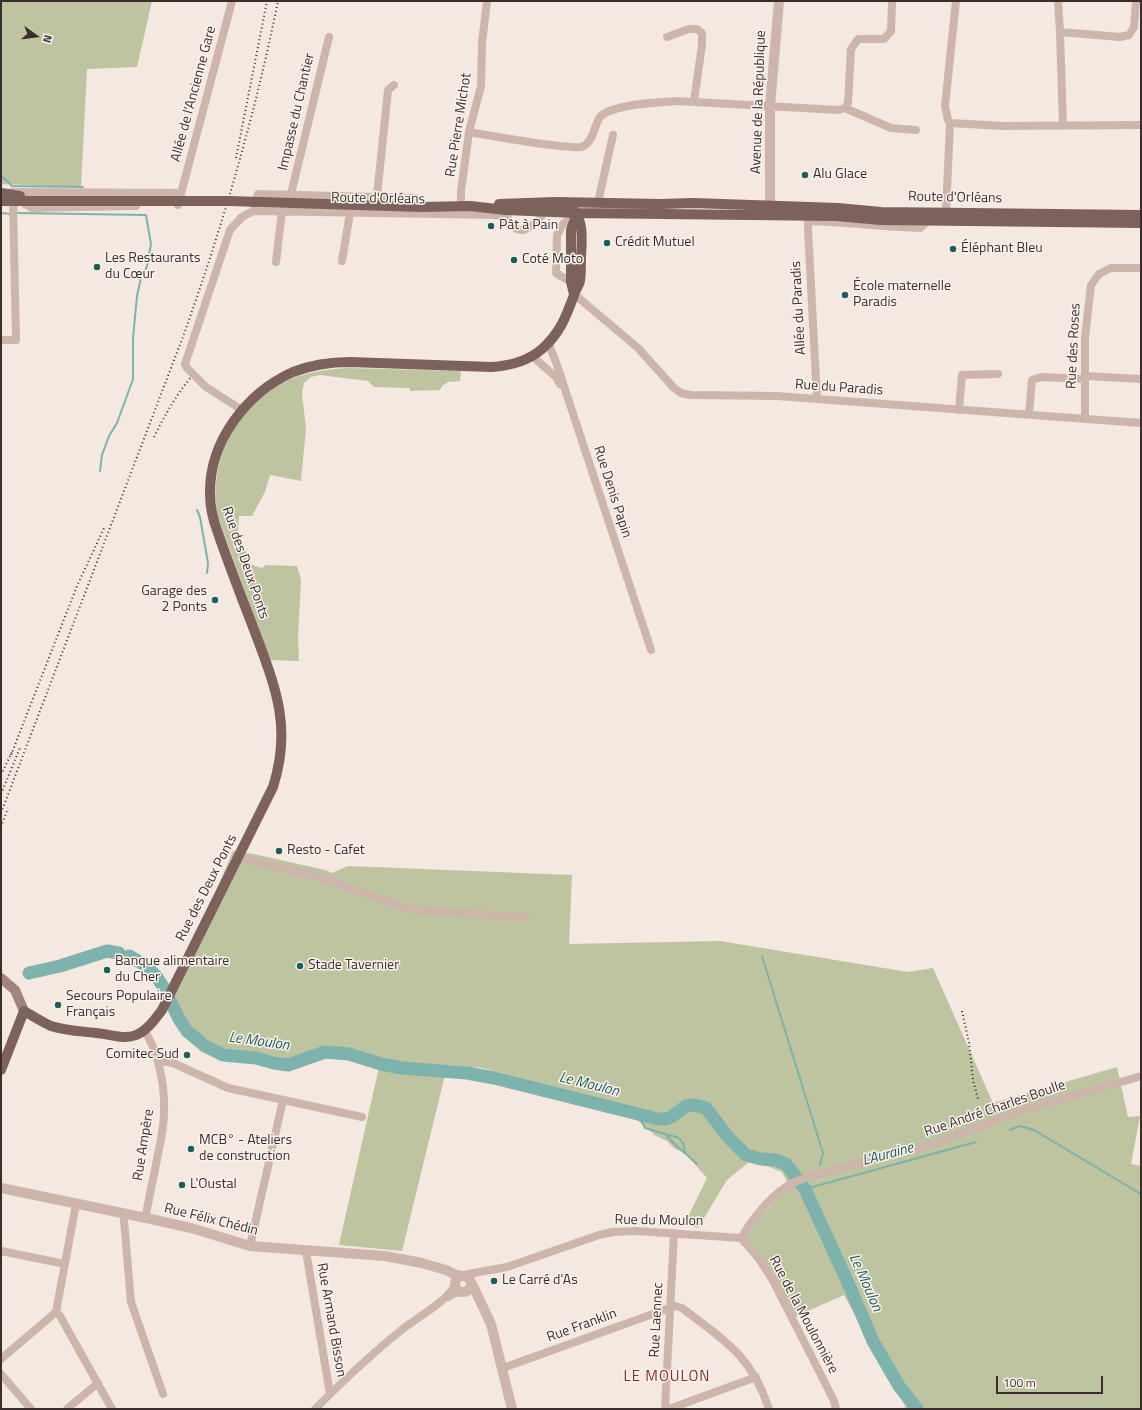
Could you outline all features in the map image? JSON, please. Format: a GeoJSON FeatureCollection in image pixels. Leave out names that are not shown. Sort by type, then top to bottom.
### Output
{"type":"FeatureCollection","features":[{"type":"Feature","properties":{"kind":"main road","name":"Route d'Orléans"},"geometry":{"type":"LineString","coordinates":[[1,192],[41,200]]}},
{"type":"Feature","properties":{"kind":"main road","name":"Route d'Orléans"},"geometry":{"type":"LineString","coordinates":[[1,201],[229,201],[422,207],[506,203],[598,202],[661,204],[693,202],[838,208],[881,212],[1141,215]]}},
{"type":"Feature","properties":{"kind":"main road"},"geometry":{"type":"LineString","coordinates":[[565,202],[577,213],[571,230],[571,282],[574,294]]}},
{"type":"Feature","properties":{"kind":"main road","name":"Route d'Orléans"},"geometry":{"type":"LineString","coordinates":[[577,213],[594,208],[658,210],[693,202]]}},
{"type":"Feature","properties":{"kind":"main road","name":"Route d'Orléans"},"geometry":{"type":"LineString","coordinates":[[669,215],[723,209],[761,210],[770,205]]}},
{"type":"Feature","properties":{"kind":"main road"},"geometry":{"type":"LineString","coordinates":[[770,205],[775,215]]}},
{"type":"Feature","properties":{"kind":"main road","name":"Route d'Orléans"},"geometry":{"type":"LineString","coordinates":[[465,206],[506,210],[577,213],[775,215],[809,218],[836,216],[881,220],[928,221],[1141,223]]}},
{"type":"Feature","properties":{"kind":"main road","name":"Rue des Deux Ponts"},"geometry":{"type":"LineString","coordinates":[[144,1030],[162,1010],[273,787],[280,762],[282,730],[276,691],[218,533],[211,507],[210,483],[216,455],[228,429],[242,410],[274,382],[294,372],[316,365],[350,362],[491,367],[510,365],[532,356],[551,340],[565,320],[580,282],[582,233],[577,213]]}},
{"type":"Feature","properties":{"kind":"main road"},"geometry":{"type":"LineString","coordinates":[[1,978],[15,990],[24,1011],[50,1025],[65,1030],[124,1037],[135,1035],[144,1030]]}},
{"type":"Feature","properties":{"kind":"main road"},"geometry":{"type":"LineString","coordinates":[[1,1070],[24,1011]]}},
{"type":"Feature","properties":{"kind":"street","name":"Allée de l'Ancienne Gare"},"geometry":{"type":"LineString","coordinates":[[181,193],[232,1]]}},
{"type":"Feature","properties":{"kind":"street","name":"Rue Pierre Michot"},"geometry":{"type":"LineString","coordinates":[[465,206],[461,191],[469,132],[481,86],[482,43],[487,1]]}},
{"type":"Feature","properties":{"kind":"street","name":"Avenue de la République"},"geometry":{"type":"LineString","coordinates":[[770,205],[770,106],[779,1]]}},
{"type":"Feature","properties":{"kind":"street"},"geometry":{"type":"LineString","coordinates":[[845,108],[848,103],[851,49],[858,39],[884,39],[891,31],[892,1]]}},
{"type":"Feature","properties":{"kind":"street"},"geometry":{"type":"LineString","coordinates":[[946,212],[950,123],[945,106],[956,1]]}},
{"type":"Feature","properties":{"kind":"street"},"geometry":{"type":"LineString","coordinates":[[1058,1],[1062,125]]}},
{"type":"Feature","properties":{"kind":"street"},"geometry":{"type":"LineString","coordinates":[[1060,32],[1120,37],[1129,35],[1134,26],[1136,1]]}},
{"type":"Feature","properties":{"kind":"street"},"geometry":{"type":"LineString","coordinates":[[667,37],[689,29],[697,29],[702,34],[702,45],[694,101]]}},
{"type":"Feature","properties":{"kind":"street","name":"Impasse du Chantier"},"geometry":{"type":"LineString","coordinates":[[292,194],[328,36]]}},
{"type":"Feature","properties":{"kind":"street"},"geometry":{"type":"LineString","coordinates":[[377,196],[388,90],[394,85]]}},
{"type":"Feature","properties":{"kind":"street"},"geometry":{"type":"LineString","coordinates":[[469,132],[551,145],[582,147],[588,143],[600,117],[606,113],[626,106],[660,102],[694,101],[838,110],[845,108],[891,128],[916,130]]}},
{"type":"Feature","properties":{"kind":"street"},"geometry":{"type":"LineString","coordinates":[[950,123],[1003,126],[1141,126]]}},
{"type":"Feature","properties":{"kind":"street"},"geometry":{"type":"LineString","coordinates":[[598,202],[614,135]]}},
{"type":"Feature","properties":{"kind":"street"},"geometry":{"type":"LineString","coordinates":[[1,192],[181,193],[178,205],[32,208],[16,201],[16,340],[1,340]]}},
{"type":"Feature","properties":{"kind":"street","name":"Route d'Orléans"},"geometry":{"type":"LineString","coordinates":[[422,207],[416,198],[258,194],[253,210],[498,215],[509,222],[517,230],[524,230],[534,224],[546,211]]}},
{"type":"Feature","properties":{"kind":"street"},"geometry":{"type":"LineString","coordinates":[[242,410],[206,387],[187,368],[185,362],[230,230],[242,217],[253,210]]}},
{"type":"Feature","properties":{"kind":"street"},"geometry":{"type":"LineString","coordinates":[[506,210],[509,222]]}},
{"type":"Feature","properties":{"kind":"street"},"geometry":{"type":"LineString","coordinates":[[276,262],[282,211]]}},
{"type":"Feature","properties":{"kind":"street"},"geometry":{"type":"LineString","coordinates":[[342,261],[350,213]]}},
{"type":"Feature","properties":{"kind":"street"},"geometry":{"type":"LineString","coordinates":[[571,282],[556,273],[557,235],[563,224],[577,213]]}},
{"type":"Feature","properties":{"kind":"street","name":"Allée du Paradis"},"geometry":{"type":"LineString","coordinates":[[809,218],[817,399]]}},
{"type":"Feature","properties":{"kind":"street","name":"Rue des Roses"},"geometry":{"type":"LineString","coordinates":[[1085,418],[1085,338],[1091,285],[1098,274],[1111,268],[1141,268]]}},
{"type":"Feature","properties":{"kind":"street","name":"Rue du Paradis"},"geometry":{"type":"LineString","coordinates":[[574,294],[638,348],[674,388],[681,393],[690,395],[777,396],[1141,423]]}},
{"type":"Feature","properties":{"kind":"street","name":"Rue Denis Papin"},"geometry":{"type":"LineString","coordinates":[[551,340],[566,395],[651,650]]}},
{"type":"Feature","properties":{"kind":"street"},"geometry":{"type":"LineString","coordinates":[[532,356],[556,377],[566,395]]}},
{"type":"Feature","properties":{"kind":"street"},"geometry":{"type":"LineString","coordinates":[[959,410],[962,375],[998,374]]}},
{"type":"Feature","properties":{"kind":"street"},"geometry":{"type":"LineString","coordinates":[[1029,414],[1032,380],[1041,377],[1141,379]]}},
{"type":"Feature","properties":{"kind":"street"},"geometry":{"type":"LineString","coordinates":[[238,858],[320,877],[411,910],[526,917]]}},
{"type":"Feature","properties":{"kind":"street","name":"Rue Ampère"},"geometry":{"type":"LineString","coordinates":[[144,1030],[150,1039],[158,1062],[164,1113],[162,1134],[145,1218]]}},
{"type":"Feature","properties":{"kind":"street"},"geometry":{"type":"LineString","coordinates":[[158,1062],[173,1063],[228,1088],[362,1117]]}},
{"type":"Feature","properties":{"kind":"street","name":"Rue André Charles Boulle"},"geometry":{"type":"LineString","coordinates":[[741,1238],[746,1229],[763,1208],[778,1193],[789,1185],[807,1177],[933,1144],[1018,1112],[1141,1076]]}},
{"type":"Feature","properties":{"kind":"street"},"geometry":{"type":"LineString","coordinates":[[250,1246],[283,1100]]}},
{"type":"Feature","properties":{"kind":"street","name":"Rue Félix Chédin"},"geometry":{"type":"LineString","coordinates":[[1,1188],[191,1228],[250,1246],[385,1256],[440,1269],[463,1284],[481,1302],[491,1324],[512,1409]]}},
{"type":"Feature","properties":{"kind":"street"},"geometry":{"type":"LineString","coordinates":[[1,1359],[56,1312],[76,1204]]}},
{"type":"Feature","properties":{"kind":"street"},"geometry":{"type":"LineString","coordinates":[[125,1214],[124,1220],[131,1302],[163,1394]]}},
{"type":"Feature","properties":{"kind":"street","name":"Rue du Moulon"},"geometry":{"type":"LineString","coordinates":[[315,1409],[398,1332],[444,1298],[452,1290],[486,1272],[508,1267],[599,1235],[613,1232],[636,1231],[741,1238]]}},
{"type":"Feature","properties":{"kind":"street","name":"Rue Laennec"},"geometry":{"type":"LineString","coordinates":[[665,1409],[674,1233]]}},
{"type":"Feature","properties":{"kind":"street","name":"Rue de la Moulonnière"},"geometry":{"type":"LineString","coordinates":[[741,1238],[759,1259],[772,1279],[824,1380],[834,1401],[836,1409]]}},
{"type":"Feature","properties":{"kind":"street"},"geometry":{"type":"LineString","coordinates":[[1,1251],[65,1264]]}},
{"type":"Feature","properties":{"kind":"street","name":"Rue Armand Bisson"},"geometry":{"type":"LineString","coordinates":[[306,1251],[330,1394]]}},
{"type":"Feature","properties":{"kind":"street"},"geometry":{"type":"LineString","coordinates":[[670,1308],[675,1306],[682,1308],[737,1351],[748,1364],[756,1377],[769,1409]]}},
{"type":"Feature","properties":{"kind":"street","name":"Rue Franklin"},"geometry":{"type":"LineString","coordinates":[[503,1368],[670,1308]]}},
{"type":"Feature","properties":{"kind":"street"},"geometry":{"type":"LineString","coordinates":[[56,1312],[60,1316],[112,1409]]}},
{"type":"Feature","properties":{"kind":"street"},"geometry":{"type":"LineString","coordinates":[[1,1374],[31,1409]]}},
{"type":"Feature","properties":{"kind":"street"},"geometry":{"type":"LineString","coordinates":[[669,1409],[756,1377]]}},
{"type":"Feature","properties":{"kind":"street"},"geometry":{"type":"LineString","coordinates":[[67,1409],[98,1383]]}},
{"type":"Feature","properties":{"kind":"green space"},"geometry":{"type":"Polygon","coordinates":[[[1,1],[152,1],[137,67],[87,69],[81,187],[1,184],[1,1]]]}},
{"type":"Feature","properties":{"kind":"green space"},"geometry":{"type":"Polygon","coordinates":[[[347,368],[461,371],[460,381],[448,382],[442,386],[440,390],[410,391],[410,388],[374,387],[368,381],[320,375],[311,377],[304,383],[302,394],[306,428],[301,481],[270,475],[265,492],[252,516],[239,516],[237,549],[246,550],[250,562],[254,566],[262,568],[266,565],[297,566],[301,580],[298,636],[299,661],[270,660],[218,517],[216,496],[217,475],[222,455],[230,436],[242,418],[256,402],[272,389],[291,379],[305,374],[347,368]]]}},
{"type":"Feature","properties":{"kind":"green space"},"geometry":{"type":"Polygon","coordinates":[[[233,851],[254,854],[325,870],[332,873],[348,866],[572,875],[569,944],[720,941],[908,972],[933,968],[993,1103],[1117,1067],[1128,1117],[1140,1116],[1131,1164],[1141,1166],[1141,1409],[899,1409],[906,1407],[844,1295],[792,1318],[772,1279],[741,1238],[789,1185],[782,1172],[764,1165],[749,1162],[727,1180],[698,1228],[684,1225],[707,1178],[685,1153],[674,1148],[667,1141],[656,1136],[636,1119],[606,1111],[538,1083],[482,1068],[409,1064],[383,1059],[345,1048],[312,1055],[288,1065],[256,1058],[223,1055],[205,1046],[187,1031],[179,1019],[170,1000],[233,851]]]}},
{"type":"Feature","properties":{"kind":"green space"},"geometry":{"type":"Polygon","coordinates":[[[379,1067],[401,1072],[445,1075],[402,1251],[339,1245],[379,1067]]]}},
{"type":"Feature","properties":{"kind":"waterway"},"geometry":{"type":"LineString","coordinates":[[1,176],[12,186],[83,187]]}},
{"type":"Feature","properties":{"kind":"waterway"},"geometry":{"type":"LineString","coordinates":[[1,213],[11,214]]}},
{"type":"Feature","properties":{"kind":"waterway"},"geometry":{"type":"LineString","coordinates":[[16,213],[146,215],[151,244],[147,266],[140,282],[137,296],[133,338],[133,379],[117,423],[109,436],[102,455],[100,471]]}},
{"type":"Feature","properties":{"kind":"waterway"},"geometry":{"type":"LineString","coordinates":[[197,510],[200,517],[208,563],[207,573]]}},
{"type":"Feature","properties":{"kind":"waterway","name":"Le Moulon"},"geometry":{"type":"LineString","coordinates":[[29,973],[60,966],[107,951],[119,953]]}},
{"type":"Feature","properties":{"kind":"waterway","name":"Le Moulon"},"geometry":{"type":"LineString","coordinates":[[129,956],[145,965],[156,976],[187,1031],[205,1046],[223,1055],[256,1058],[288,1065],[325,1052],[349,1054],[381,1064],[402,1068],[467,1073],[494,1078],[658,1119],[666,1119],[671,1117],[686,1106],[695,1105],[706,1108],[728,1137],[746,1155],[761,1159],[776,1160],[786,1164],[805,1189],[873,1341],[899,1386],[917,1409]]}},
{"type":"Feature","properties":{"kind":"waterway"},"geometry":{"type":"LineString","coordinates":[[762,956],[823,1153],[820,1165]]}},
{"type":"Feature","properties":{"kind":"waterway"},"geometry":{"type":"LineString","coordinates":[[640,1114],[645,1128],[679,1138],[683,1143],[685,1153]]}},
{"type":"Feature","properties":{"kind":"waterway","name":"L'Auraine"},"geometry":{"type":"LineString","coordinates":[[1010,1130],[1020,1126],[1034,1130],[1141,1194]]}},
{"type":"Feature","properties":{"kind":"waterway"},"geometry":{"type":"LineString","coordinates":[[666,1135],[697,1164]]}},
{"type":"Feature","properties":{"kind":"waterway","name":"L'Auraine"},"geometry":{"type":"LineString","coordinates":[[805,1189],[976,1142]]}},
{"type":"Feature","properties":{"kind":"railway"},"geometry":{"type":"LineString","coordinates":[[236,158],[267,1]]}},
{"type":"Feature","properties":{"kind":"railway"},"geometry":{"type":"LineString","coordinates":[[1,813],[184,334],[212,252],[248,128],[278,1]]}},
{"type":"Feature","properties":{"kind":"railway"},"geometry":{"type":"LineString","coordinates":[[154,437],[171,405],[192,376]]}},
{"type":"Feature","properties":{"kind":"railway"},"geometry":{"type":"LineString","coordinates":[[11,755],[77,586],[105,526]]}},
{"type":"Feature","properties":{"kind":"railway"},"geometry":{"type":"LineString","coordinates":[[1,794],[20,748]]}},
{"type":"Feature","properties":{"kind":"railway"},"geometry":{"type":"LineString","coordinates":[[1,775],[13,750]]}},
{"type":"Feature","properties":{"kind":"railway"},"geometry":{"type":"LineString","coordinates":[[1,827],[8,808]]}},
{"type":"Feature","properties":{"kind":"railway"},"geometry":{"type":"LineString","coordinates":[[962,1011],[969,1043],[973,1080],[978,1099]]}},
{"type":"Feature","properties":{"kind":"place","name":"Alu Glace"},"geometry":{"type":"Point","coordinates":[805,175]}},
{"type":"Feature","properties":{"kind":"place","name":"Pât à Pain"},"geometry":{"type":"Point","coordinates":[491,226]}},
{"type":"Feature","properties":{"kind":"place","name":"Crédit Mutuel"},"geometry":{"type":"Point","coordinates":[607,243]}},
{"type":"Feature","properties":{"kind":"place","name":"Éléphant Bleu"},"geometry":{"type":"Point","coordinates":[953,249]}},
{"type":"Feature","properties":{"kind":"place","name":"Coté Moto"},"geometry":{"type":"Point","coordinates":[514,260]}},
{"type":"Feature","properties":{"kind":"place","name":"Les Restaurants du Cœur"},"geometry":{"type":"Point","coordinates":[97,267]}},
{"type":"Feature","properties":{"kind":"place","name":"École maternelle Paradis"},"geometry":{"type":"Point","coordinates":[845,295]}},
{"type":"Feature","properties":{"kind":"place","name":"Garage des 2 Ponts"},"geometry":{"type":"Point","coordinates":[215,600]}},
{"type":"Feature","properties":{"kind":"place","name":"Resto - Cafet"},"geometry":{"type":"Point","coordinates":[279,851]}},
{"type":"Feature","properties":{"kind":"place","name":"Stade Tavernier"},"geometry":{"type":"Point","coordinates":[300,966]}},
{"type":"Feature","properties":{"kind":"place","name":"Banque alimentaire du Cher"},"geometry":{"type":"Point","coordinates":[107,970]}},
{"type":"Feature","properties":{"kind":"place","name":"Secours Populaire Français"},"geometry":{"type":"Point","coordinates":[58,1005]}},
{"type":"Feature","properties":{"kind":"place","name":"Comitec Sud"},"geometry":{"type":"Point","coordinates":[187,1055]}},
{"type":"Feature","properties":{"kind":"place","name":"MCB° - Ateliers de construction"},"geometry":{"type":"Point","coordinates":[191,1149]}},
{"type":"Feature","properties":{"kind":"place","name":"L'Oustal"},"geometry":{"type":"Point","coordinates":[182,1185]}},
{"type":"Feature","properties":{"kind":"place","name":"Le Carré d'As"},"geometry":{"type":"Point","coordinates":[494,1281]}},
{"type":"Feature","properties":{"kind":"district","name":"LE MOULON"},"geometry":{"type":"Point","coordinates":[667,1377]}}]}
